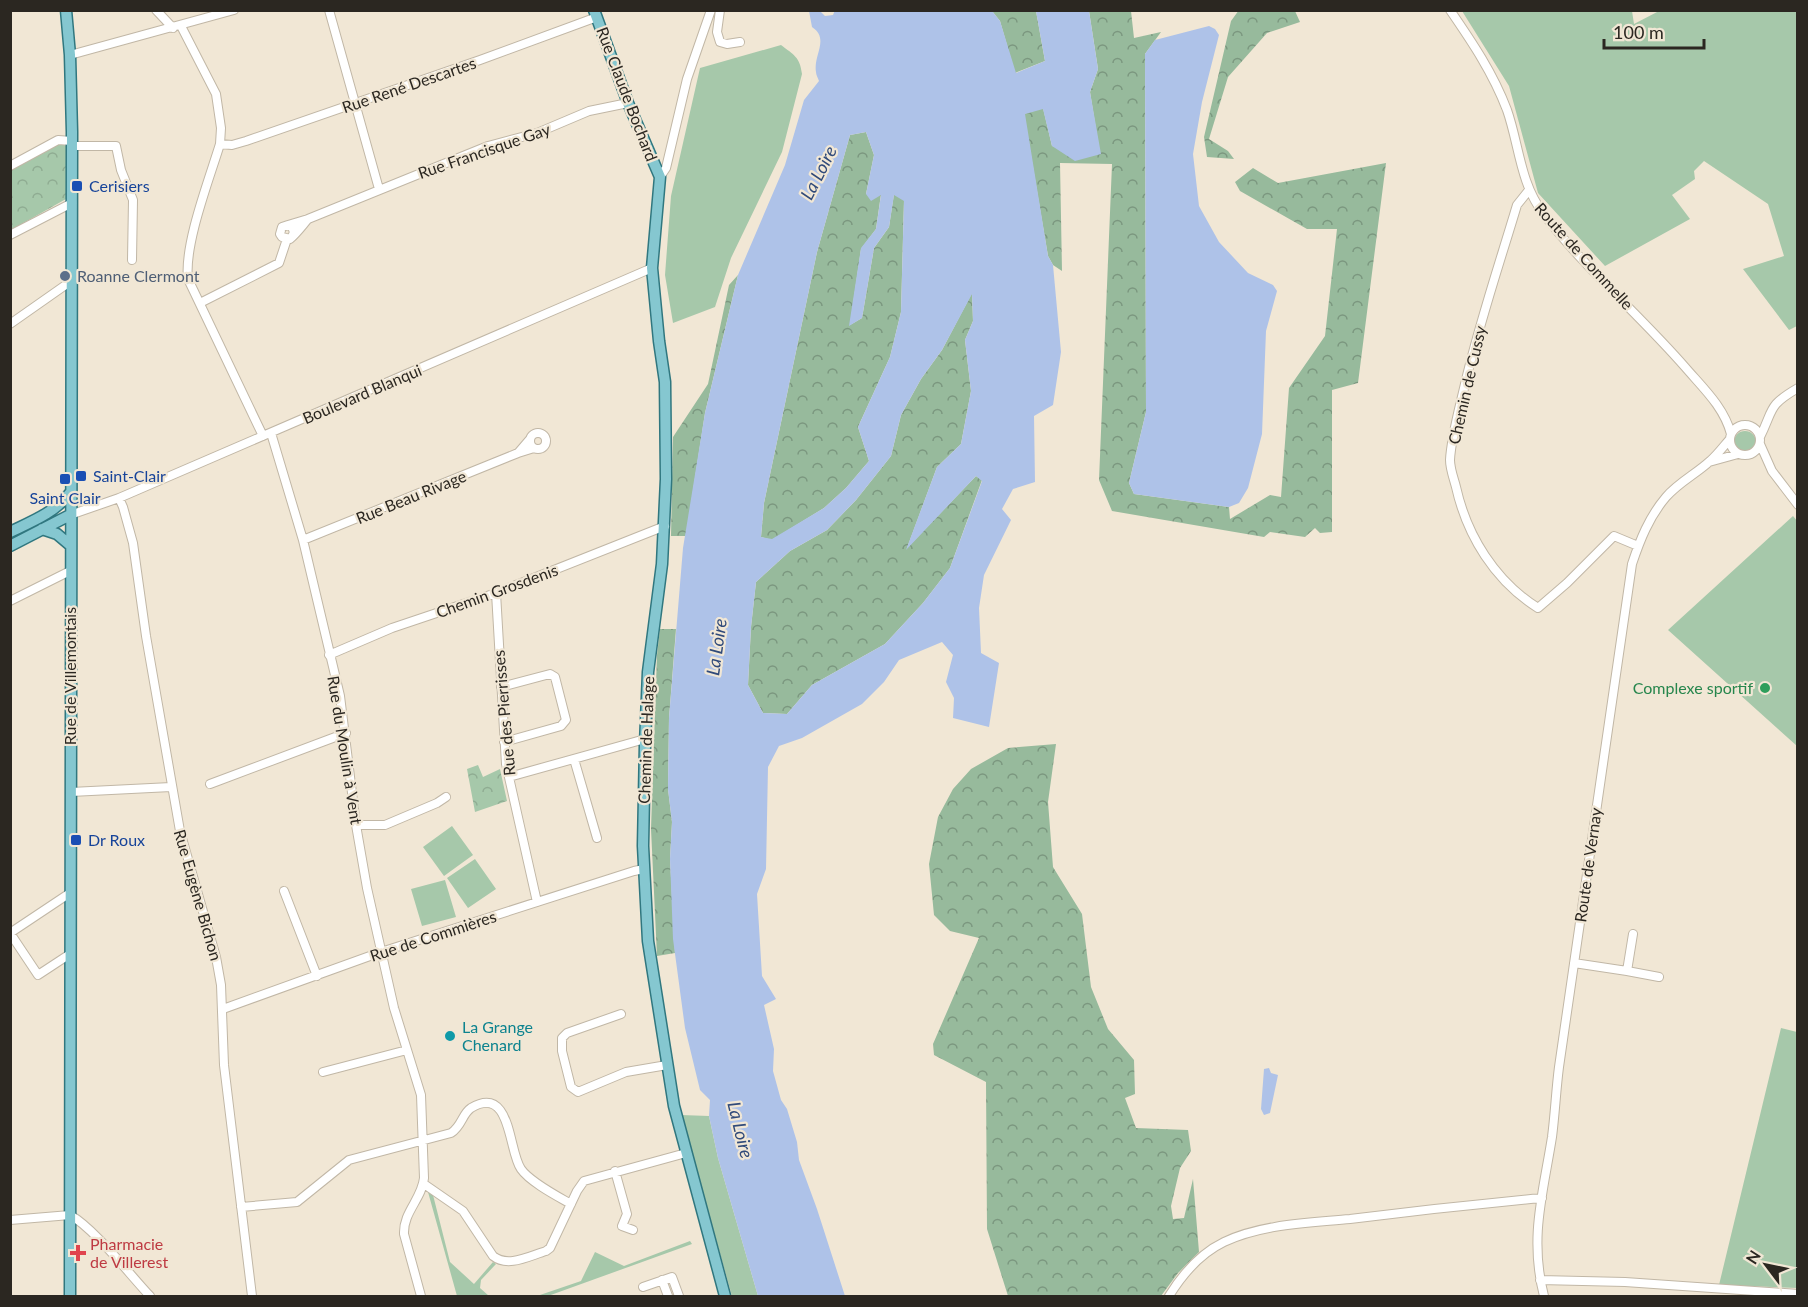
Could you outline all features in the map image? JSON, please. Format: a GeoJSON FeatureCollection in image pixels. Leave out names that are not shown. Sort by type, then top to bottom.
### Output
{"type":"FeatureCollection","features":[{"type":"Feature","properties":{"kind":"main road","name":"Rue de Villemontais"},"geometry":{"type":"LineString","coordinates":[[66,10],[70,55],[72,141],[70,1296]]}},
{"type":"Feature","properties":{"kind":"main road","name":"Rue Claude Bochard"},"geometry":{"type":"LineString","coordinates":[[595,14],[628,103],[660,177]]}},
{"type":"Feature","properties":{"kind":"main road","name":"Chemin de Halage"},"geometry":{"type":"LineString","coordinates":[[660,177],[652,268],[665,382],[665,526],[648,672],[645,739],[644,869],[648,941],[674,1106],[725,1296]]}},
{"type":"Feature","properties":{"kind":"main road"},"geometry":{"type":"LineString","coordinates":[[10,532],[45,516],[70,493]]}},
{"type":"Feature","properties":{"kind":"main road"},"geometry":{"type":"LineString","coordinates":[[45,516],[70,515]]}},
{"type":"Feature","properties":{"kind":"main road"},"geometry":{"type":"LineString","coordinates":[[10,546],[70,515]]}},
{"type":"Feature","properties":{"kind":"main road"},"geometry":{"type":"LineString","coordinates":[[42,529],[57,534],[70,545]]}},
{"type":"Feature","properties":{"kind":"street","name":"Rue du Moulin à Vent"},"geometry":{"type":"LineString","coordinates":[[156,10],[177,27],[216,94],[221,128],[220,144],[190,245],[186,265],[188,279],[267,435],[303,540],[346,733],[356,825],[381,952],[422,1103],[423,1184]]}},
{"type":"Feature","properties":{"kind":"street"},"geometry":{"type":"LineString","coordinates":[[70,55],[234,10]]}},
{"type":"Feature","properties":{"kind":"street"},"geometry":{"type":"LineString","coordinates":[[329,10],[379,189]]}},
{"type":"Feature","properties":{"kind":"street"},"geometry":{"type":"LineString","coordinates":[[660,177],[666,168],[687,79],[711,10]]}},
{"type":"Feature","properties":{"kind":"street"},"geometry":{"type":"LineString","coordinates":[[720,10],[717,32],[720,42],[727,44],[740,42]]}},
{"type":"Feature","properties":{"kind":"street","name":"Route de Commelle"},"geometry":{"type":"LineString","coordinates":[[1450,10],[1487,66],[1502,97],[1533,199],[1553,226],[1655,333],[1725,415],[1748,426]]}},
{"type":"Feature","properties":{"kind":"street","name":"Rue René Descartes"},"geometry":{"type":"LineString","coordinates":[[220,144],[232,145],[246,141],[595,14]]}},
{"type":"Feature","properties":{"kind":"street","name":"Rue Francisque Gay"},"geometry":{"type":"LineString","coordinates":[[200,303],[279,263],[293,229],[288,225],[488,146],[537,133],[589,111],[628,103]]}},
{"type":"Feature","properties":{"kind":"street"},"geometry":{"type":"LineString","coordinates":[[10,166],[58,140],[116,146],[121,170],[133,200],[132,260]]}},
{"type":"Feature","properties":{"kind":"street","name":"Chemin de Cussy"},"geometry":{"type":"LineString","coordinates":[[1529,190],[1517,205],[1476,339],[1461,402],[1450,462],[1458,497],[1471,531],[1494,571],[1525,600],[1538,608],[1614,536],[1638,546]]}},
{"type":"Feature","properties":{"kind":"street"},"geometry":{"type":"LineString","coordinates":[[10,235],[72,203]]}},
{"type":"Feature","properties":{"kind":"street","name":"Rue Francisque Gay"},"geometry":{"type":"LineString","coordinates":[[290,238],[308,219]]}},
{"type":"Feature","properties":{"kind":"street","name":"Boulevard Blanqui"},"geometry":{"type":"LineString","coordinates":[[70,515],[119,498],[652,268]]}},
{"type":"Feature","properties":{"kind":"street"},"geometry":{"type":"LineString","coordinates":[[10,324],[67,284],[72,283]]}},
{"type":"Feature","properties":{"kind":"street"},"geometry":{"type":"LineString","coordinates":[[1749,455],[1758,449],[1768,415],[1780,398],[1797,388]]}},
{"type":"Feature","properties":{"kind":"street","name":"Route de Commelle"},"geometry":{"type":"LineString","coordinates":[[1725,415],[1730,437]]}},
{"type":"Feature","properties":{"kind":"street"},"geometry":{"type":"LineString","coordinates":[[1768,415],[1748,426],[1736,428],[1730,437],[1732,449],[1738,454],[1749,455],[1761,461],[1772,471],[1797,506]]}},
{"type":"Feature","properties":{"kind":"street"},"geometry":{"type":"LineString","coordinates":[[1748,426],[1760,441],[1772,471]]}},
{"type":"Feature","properties":{"kind":"street","name":"Route de Vernay"},"geometry":{"type":"LineString","coordinates":[[1709,462],[1730,437]]}},
{"type":"Feature","properties":{"kind":"street","name":"Rue Beau Rivage"},"geometry":{"type":"LineString","coordinates":[[303,540],[518,453],[532,443]]}},
{"type":"Feature","properties":{"kind":"street","name":"Route de Vernay"},"geometry":{"type":"LineString","coordinates":[[1544,1296],[1540,1280],[1536,1234],[1632,564],[1655,512],[1667,496],[1690,474],[1709,462],[1738,454]]}},
{"type":"Feature","properties":{"kind":"street","name":"Rue Eugène Bichon"},"geometry":{"type":"LineString","coordinates":[[119,498],[134,543],[146,636],[180,831],[216,957],[224,1010],[224,1065],[252,1296]]}},
{"type":"Feature","properties":{"kind":"street","name":"Chemin Grosdenis"},"geometry":{"type":"LineString","coordinates":[[330,655],[392,628],[496,593],[665,526]]}},
{"type":"Feature","properties":{"kind":"street"},"geometry":{"type":"LineString","coordinates":[[10,601],[70,571]]}},
{"type":"Feature","properties":{"kind":"street","name":"Rue des Pierrisses"},"geometry":{"type":"LineString","coordinates":[[496,593],[504,742],[509,777],[537,902]]}},
{"type":"Feature","properties":{"kind":"street"},"geometry":{"type":"LineString","coordinates":[[501,687],[550,674],[555,676],[566,720],[561,726],[504,742]]}},
{"type":"Feature","properties":{"kind":"street"},"geometry":{"type":"LineString","coordinates":[[210,784],[346,733]]}},
{"type":"Feature","properties":{"kind":"street"},"geometry":{"type":"LineString","coordinates":[[509,777],[645,739]]}},
{"type":"Feature","properties":{"kind":"street"},"geometry":{"type":"LineString","coordinates":[[574,759],[597,838]]}},
{"type":"Feature","properties":{"kind":"street"},"geometry":{"type":"LineString","coordinates":[[71,792],[171,787]]}},
{"type":"Feature","properties":{"kind":"street"},"geometry":{"type":"LineString","coordinates":[[356,825],[385,825],[446,797]]}},
{"type":"Feature","properties":{"kind":"street","name":"Rue de Commières"},"geometry":{"type":"LineString","coordinates":[[224,1010],[381,952],[644,869]]}},
{"type":"Feature","properties":{"kind":"street"},"geometry":{"type":"LineString","coordinates":[[284,891],[317,976]]}},
{"type":"Feature","properties":{"kind":"street"},"geometry":{"type":"LineString","coordinates":[[70,893],[10,933],[38,975],[70,954]]}},
{"type":"Feature","properties":{"kind":"street"},"geometry":{"type":"LineString","coordinates":[[1627,971],[1633,934]]}},
{"type":"Feature","properties":{"kind":"street"},"geometry":{"type":"LineString","coordinates":[[1574,963],[1659,977]]}},
{"type":"Feature","properties":{"kind":"street"},"geometry":{"type":"LineString","coordinates":[[621,1014],[567,1033],[562,1038],[562,1051],[573,1091],[578,1092],[626,1072],[667,1065]]}},
{"type":"Feature","properties":{"kind":"street"},"geometry":{"type":"LineString","coordinates":[[323,1072],[406,1050]]}},
{"type":"Feature","properties":{"kind":"street"},"geometry":{"type":"LineString","coordinates":[[242,1207],[297,1202],[349,1160],[451,1133],[457,1129],[471,1108],[484,1105],[496,1106],[506,1118],[517,1162],[521,1169],[571,1204]]}},
{"type":"Feature","properties":{"kind":"street"},"geometry":{"type":"LineString","coordinates":[[421,1296],[404,1227],[408,1213],[423,1184],[463,1211],[489,1251],[498,1260],[504,1262],[550,1248],[584,1181],[687,1153]]}},
{"type":"Feature","properties":{"kind":"street"},"geometry":{"type":"LineString","coordinates":[[615,1171],[627,1214],[622,1226],[633,1230]]}},
{"type":"Feature","properties":{"kind":"street"},"geometry":{"type":"LineString","coordinates":[[1169,1296],[1179,1279],[1201,1258],[1223,1243],[1243,1235],[1313,1223],[1542,1198]]}},
{"type":"Feature","properties":{"kind":"street"},"geometry":{"type":"LineString","coordinates":[[10,1220],[70,1215],[88,1229],[150,1296]]}},
{"type":"Feature","properties":{"kind":"street"},"geometry":{"type":"LineString","coordinates":[[643,1287],[672,1276],[679,1296]]}},
{"type":"Feature","properties":{"kind":"street"},"geometry":{"type":"LineString","coordinates":[[662,1280],[668,1296]]}},
{"type":"Feature","properties":{"kind":"street"},"geometry":{"type":"LineString","coordinates":[[1540,1280],[1625,1282],[1797,1294]]}},
{"type":"Feature","properties":{"kind":"green space"},"geometry":{"type":"Polygon","coordinates":[[[1239,10],[1295,11],[1300,22],[1267,33],[1228,77],[1209,139],[1228,151],[1234,159],[1207,157],[1204,137],[1231,21],[1239,10]]]}},
{"type":"Feature","properties":{"kind":"green space"},"geometry":{"type":"Polygon","coordinates":[[[992,11],[1036,11],[1045,61],[1015,73],[1000,21],[992,11]]]}},
{"type":"Feature","properties":{"kind":"green space"},"geometry":{"type":"Polygon","coordinates":[[[1089,11],[1131,11],[1134,38],[1161,32],[1145,54],[1146,412],[1129,483],[1134,494],[1229,507],[1230,519],[1270,495],[1281,497],[1289,388],[1325,336],[1337,229],[1307,229],[1240,191],[1235,182],[1253,168],[1278,183],[1386,163],[1358,383],[1332,390],[1332,532],[1320,533],[1315,528],[1305,537],[1270,532],[1264,537],[1112,511],[1099,480],[1112,164],[1060,163],[1062,271],[1053,265],[1048,256],[1024,114],[1043,108],[1052,146],[1100,154],[1090,92],[1098,69],[1089,11]]]}},
{"type":"Feature","properties":{"kind":"green space"},"geometry":{"type":"Polygon","coordinates":[[[1462,11],[1632,11],[1634,24],[1659,11],[1797,11],[1797,326],[1789,330],[1743,269],[1784,256],[1768,204],[1704,161],[1694,171],[1695,179],[1672,195],[1690,219],[1605,266],[1538,193],[1509,86],[1462,11]]]}},
{"type":"Feature","properties":{"kind":"green space"},"geometry":{"type":"Polygon","coordinates":[[[781,45],[798,60],[802,74],[782,152],[731,258],[715,307],[673,323],[665,275],[671,196],[700,68],[781,45]]]}},
{"type":"Feature","properties":{"kind":"green space"},"geometry":{"type":"Polygon","coordinates":[[[866,132],[874,155],[866,194],[881,194],[876,229],[861,249],[850,325],[862,318],[874,248],[889,227],[894,194],[904,200],[901,312],[890,357],[858,427],[869,461],[846,488],[824,508],[772,540],[761,537],[764,503],[817,252],[850,135],[866,132]]]}},
{"type":"Feature","properties":{"kind":"green space"},"geometry":{"type":"Polygon","coordinates":[[[61,142],[67,147],[66,199],[11,230],[11,170],[61,142]]]}},
{"type":"Feature","properties":{"kind":"green space"},"geometry":{"type":"Polygon","coordinates":[[[738,275],[705,413],[686,536],[671,536],[673,437],[708,384],[729,285],[738,275]]]}},
{"type":"Feature","properties":{"kind":"green space"},"geometry":{"type":"Polygon","coordinates":[[[972,293],[973,321],[965,340],[971,391],[961,444],[937,467],[907,548],[976,476],[982,480],[950,568],[923,603],[885,644],[812,685],[787,714],[763,713],[748,685],[756,582],[790,551],[827,530],[856,500],[891,456],[901,415],[921,379],[942,350],[972,293]]]}},
{"type":"Feature","properties":{"kind":"green space"},"geometry":{"type":"Polygon","coordinates":[[[1745,431],[1753,434],[1756,442],[1753,450],[1745,453],[1737,450],[1734,442],[1737,434],[1745,431]]]}},
{"type":"Feature","properties":{"kind":"green space","name":"Complexe sportif"},"geometry":{"type":"Polygon","coordinates":[[[1793,516],[1798,522],[1797,746],[1668,630],[1793,516]]]}},
{"type":"Feature","properties":{"kind":"green space"},"geometry":{"type":"Polygon","coordinates":[[[660,629],[676,629],[669,718],[668,789],[672,822],[670,859],[675,953],[657,956],[651,829],[657,655],[660,629]]]}},
{"type":"Feature","properties":{"kind":"green space"},"geometry":{"type":"Polygon","coordinates":[[[1056,744],[1048,802],[1053,867],[1082,914],[1091,987],[1108,1029],[1134,1060],[1135,1094],[1125,1098],[1136,1128],[1188,1130],[1191,1151],[1180,1168],[1171,1206],[1173,1219],[1184,1218],[1193,1179],[1199,1252],[1178,1273],[1161,1296],[1008,1296],[987,1229],[986,1082],[934,1055],[933,1044],[979,938],[950,931],[934,915],[929,864],[938,817],[953,789],[971,769],[1008,748],[1056,744]]]}},
{"type":"Feature","properties":{"kind":"green space"},"geometry":{"type":"Polygon","coordinates":[[[478,765],[483,777],[500,769],[507,801],[475,812],[467,769],[478,765]]]}},
{"type":"Feature","properties":{"kind":"green space"},"geometry":{"type":"Polygon","coordinates":[[[452,826],[473,855],[444,876],[423,847],[452,826]]]}},
{"type":"Feature","properties":{"kind":"green space"},"geometry":{"type":"Polygon","coordinates":[[[475,859],[496,889],[468,908],[447,878],[475,859]]]}},
{"type":"Feature","properties":{"kind":"green space"},"geometry":{"type":"Polygon","coordinates":[[[445,880],[456,917],[422,926],[411,889],[445,880]]]}},
{"type":"Feature","properties":{"kind":"green space"},"geometry":{"type":"Polygon","coordinates":[[[1781,1028],[1797,1032],[1797,1288],[1719,1285],[1781,1028]]]}},
{"type":"Feature","properties":{"kind":"green space"},"geometry":{"type":"Polygon","coordinates":[[[681,1115],[709,1116],[718,1158],[758,1296],[732,1296],[681,1115]]]}},
{"type":"Feature","properties":{"kind":"green space"},"geometry":{"type":"Polygon","coordinates":[[[428,1192],[433,1195],[450,1262],[474,1284],[493,1262],[496,1264],[481,1280],[480,1288],[489,1296],[457,1296],[428,1192]]]}},
{"type":"Feature","properties":{"kind":"green space"},"geometry":{"type":"Polygon","coordinates":[[[690,1241],[692,1244],[548,1296],[537,1296],[581,1281],[595,1252],[624,1266],[690,1241]]]}},
{"type":"Feature","properties":{"kind":"water","name":"La Loire"},"geometry":{"type":"Polygon","coordinates":[[[835,10],[992,11],[1000,21],[1016,73],[1045,61],[1036,11],[1089,11],[1098,69],[1090,92],[1101,154],[1075,161],[1052,146],[1043,109],[1025,114],[1048,256],[1053,265],[1061,352],[1053,405],[1034,416],[1035,482],[1013,489],[1002,509],[1011,520],[984,575],[979,608],[981,653],[999,663],[989,727],[953,718],[954,698],[946,682],[953,655],[942,642],[899,660],[884,682],[862,704],[802,738],[779,746],[768,767],[766,869],[757,894],[762,976],[776,999],[764,1005],[774,1049],[773,1071],[797,1142],[799,1160],[845,1296],[758,1296],[718,1158],[709,1116],[710,1100],[700,1090],[685,1028],[673,939],[670,859],[672,822],[668,789],[669,718],[683,548],[705,413],[738,275],[785,165],[804,100],[819,81],[816,66],[820,37],[812,27],[809,11],[820,11],[825,16],[833,15],[835,10]],[[866,132],[850,135],[817,252],[764,503],[761,537],[772,539],[824,508],[846,488],[869,461],[858,427],[890,357],[901,312],[904,201],[894,195],[889,227],[874,248],[862,318],[849,326],[861,248],[876,229],[881,195],[871,201],[866,194],[874,155],[866,132]],[[972,294],[942,350],[921,379],[901,415],[891,456],[856,500],[827,530],[790,551],[756,582],[748,685],[763,713],[787,714],[812,685],[885,644],[923,603],[950,568],[982,481],[976,476],[906,550],[937,467],[961,444],[971,391],[965,340],[973,321],[972,294]]]}},
{"type":"Feature","properties":{"kind":"water"},"geometry":{"type":"Polygon","coordinates":[[[1209,26],[1219,35],[1202,102],[1193,154],[1199,206],[1219,242],[1248,273],[1273,285],[1277,291],[1266,331],[1262,434],[1248,488],[1239,503],[1229,507],[1134,494],[1129,483],[1146,412],[1145,54],[1155,40],[1209,26]]]}},
{"type":"Feature","properties":{"kind":"water"},"geometry":{"type":"Polygon","coordinates":[[[1269,1068],[1271,1073],[1278,1075],[1270,1113],[1264,1115],[1261,1109],[1264,1069],[1269,1068]]]}},
{"type":"Feature","properties":{"kind":"place","name":"Cerisiers"},"geometry":{"type":"Point","coordinates":[77,186]}},
{"type":"Feature","properties":{"kind":"place","name":"Roanne Clermont"},"geometry":{"type":"Point","coordinates":[65,276]}},
{"type":"Feature","properties":{"kind":"place","name":"Saint-Clair"},"geometry":{"type":"Point","coordinates":[81,476]}},
{"type":"Feature","properties":{"kind":"place","name":"Saint Clair"},"geometry":{"type":"Point","coordinates":[65,479]}},
{"type":"Feature","properties":{"kind":"place","name":"Complexe sportif"},"geometry":{"type":"Point","coordinates":[1765,688]}},
{"type":"Feature","properties":{"kind":"place","name":"Dr Roux"},"geometry":{"type":"Point","coordinates":[76,840]}},
{"type":"Feature","properties":{"kind":"place","name":"La Grange Chenard"},"geometry":{"type":"Point","coordinates":[450,1036]}},
{"type":"Feature","properties":{"kind":"place","name":"Pharmacie de Villerest"},"geometry":{"type":"Point","coordinates":[78,1253]}}]}
